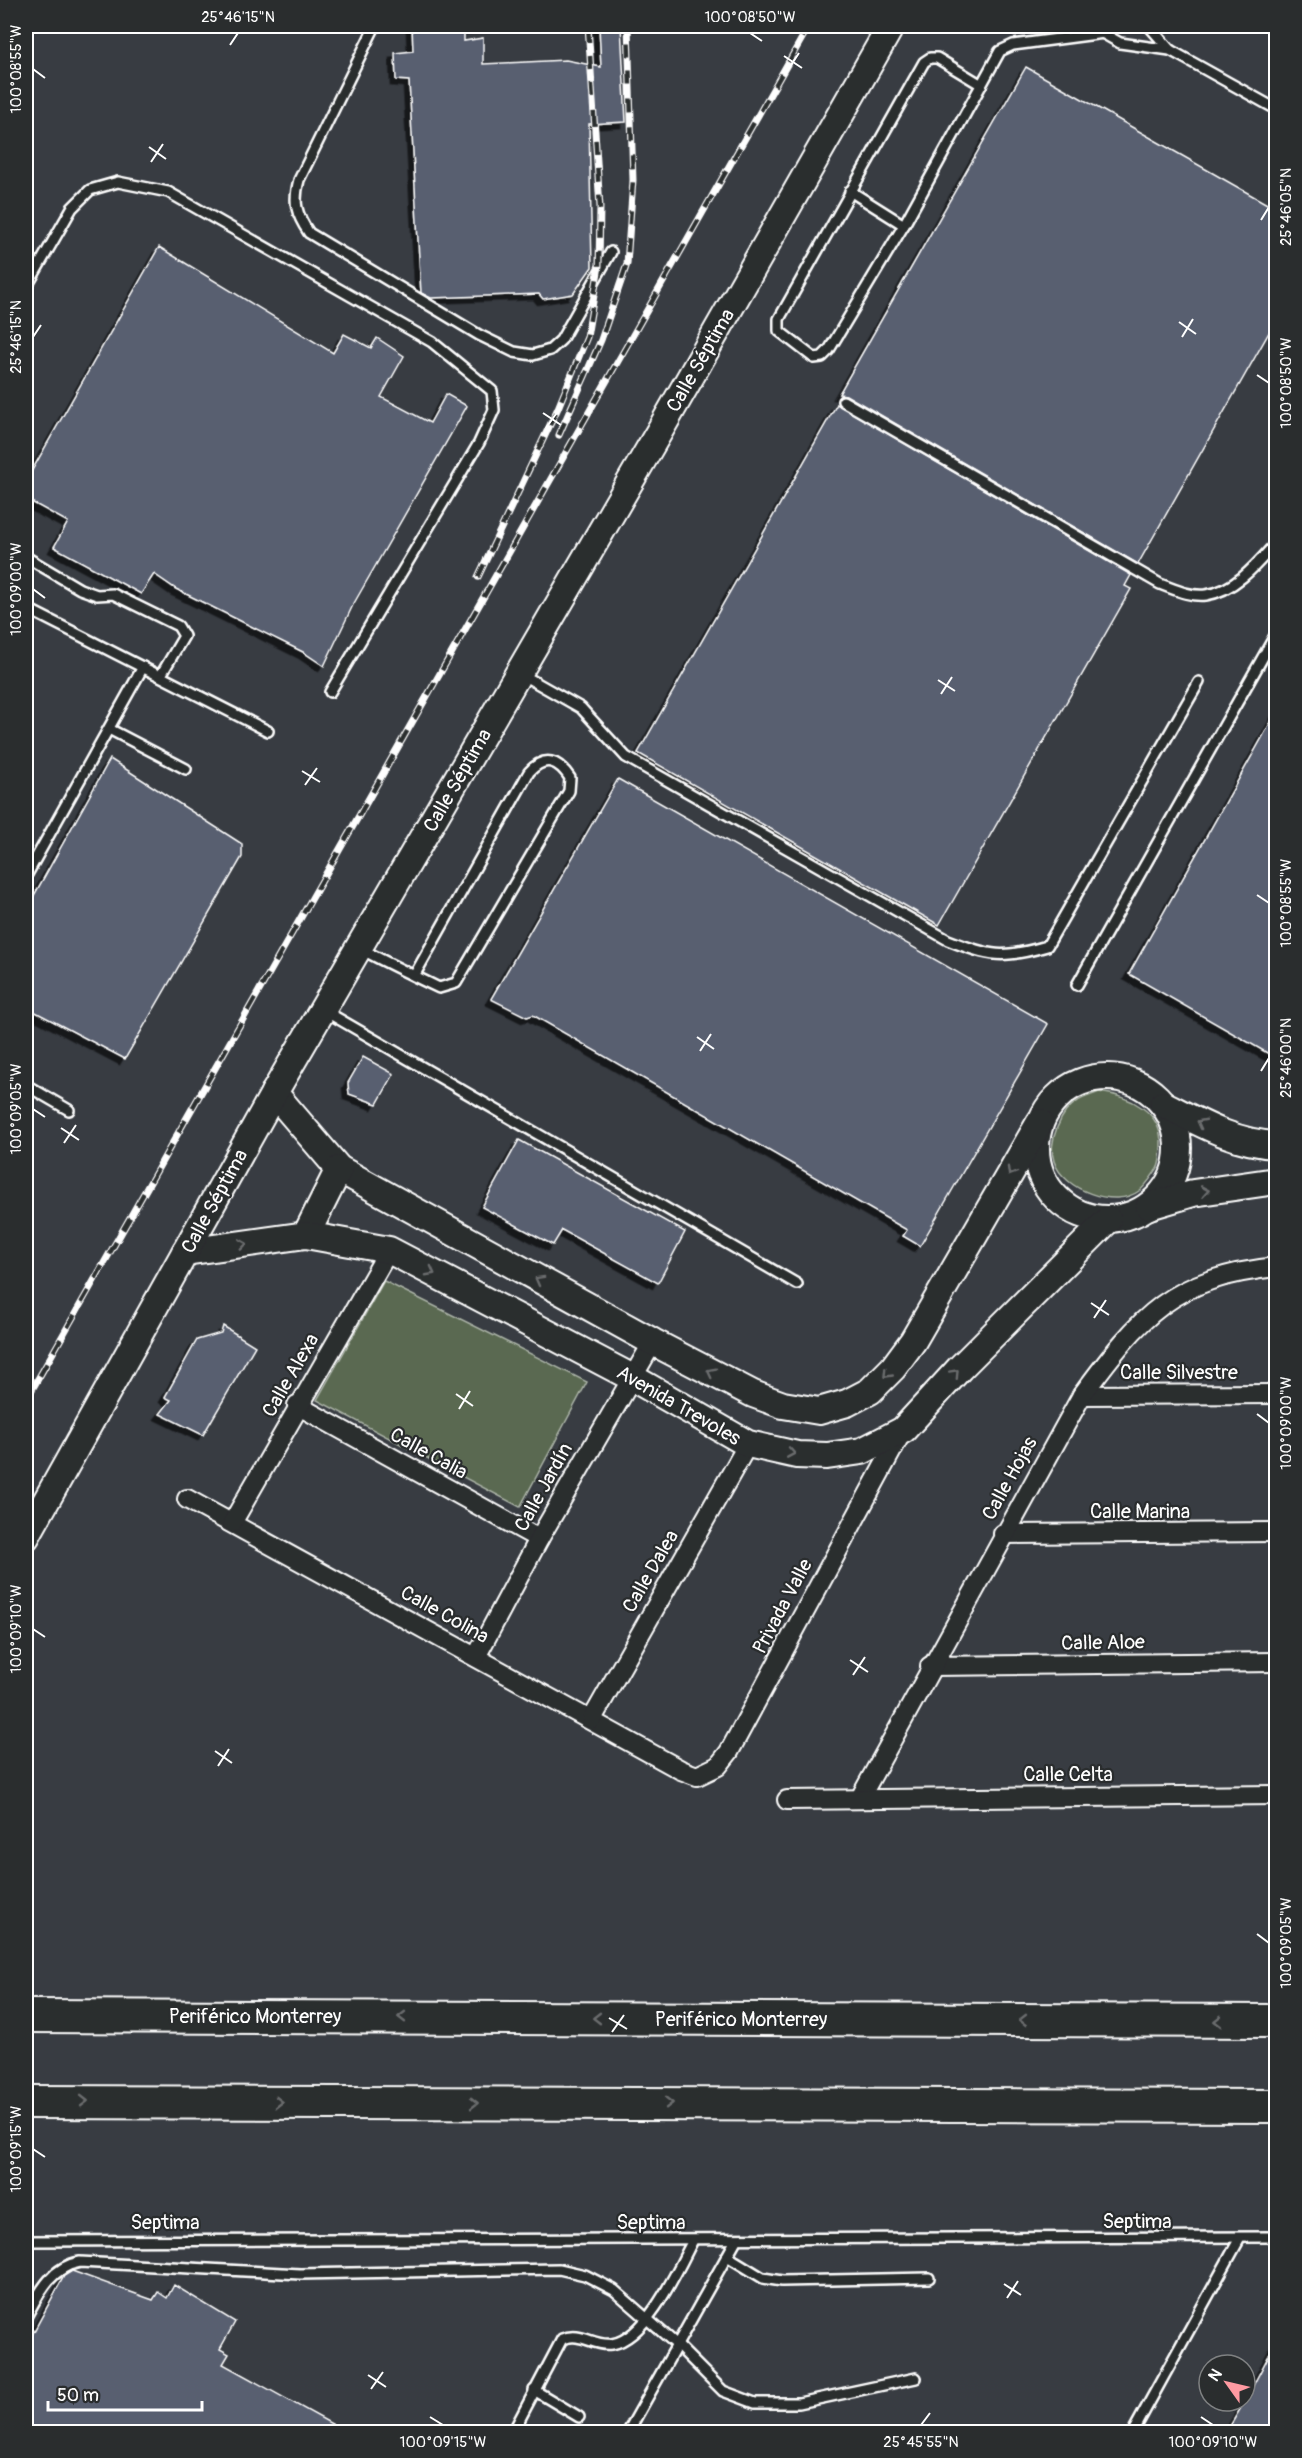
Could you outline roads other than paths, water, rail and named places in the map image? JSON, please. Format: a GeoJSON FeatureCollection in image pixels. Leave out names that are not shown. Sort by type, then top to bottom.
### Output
{"type":"FeatureCollection","features":[{"type":"Feature","properties":{"kind":"highway","name":"Periférico Monterrey"},"geometry":{"type":"LineString","coordinates":[[26,2016],[1276,2021]]}},
{"type":"Feature","properties":{"kind":"highway"},"geometry":{"type":"LineString","coordinates":[[26,2102],[1276,2106]]}},
{"type":"Feature","properties":{"kind":"street","name":"Calle Séptima"},"geometry":{"type":"LineString","coordinates":[[26,1538],[274,1093],[891,26]]}},
{"type":"Feature","properties":{"kind":"street"},"geometry":{"type":"LineString","coordinates":[[1276,1145],[1238,1139],[1163,1104],[1145,1087],[1122,1077],[1096,1077],[1073,1084],[1053,1100],[1040,1122],[1035,1156],[1048,1189],[1074,1212],[1108,1220],[1129,1216],[1148,1206],[1193,1193],[1276,1180]]}},
{"type":"Feature","properties":{"kind":"street","name":"Avenida Trevoles"},"geometry":{"type":"LineString","coordinates":[[274,1093],[339,1169],[653,1342],[753,1394],[783,1405],[819,1411],[847,1403],[870,1391],[893,1368],[913,1341],[1040,1122]]}},
{"type":"Feature","properties":{"kind":"street"},"geometry":{"type":"LineString","coordinates":[[1148,1206],[1168,1185],[1178,1158],[1176,1129],[1163,1104]]}},
{"type":"Feature","properties":{"kind":"street"},"geometry":{"type":"LineString","coordinates":[[306,1235],[339,1169]]}},
{"type":"Feature","properties":{"kind":"street","name":"Avenida Trevoles"},"geometry":{"type":"LineString","coordinates":[[185,1252],[306,1235],[389,1250],[631,1377],[748,1444],[797,1455],[827,1456],[862,1451],[903,1430],[960,1368],[1108,1220]]}},
{"type":"Feature","properties":{"kind":"street","name":"Calle Alexa"},"geometry":{"type":"LineString","coordinates":[[232,1523],[297,1405],[389,1250]]}},
{"type":"Feature","properties":{"kind":"street","name":"Calle Hojas"},"geometry":{"type":"LineString","coordinates":[[860,1798],[930,1666],[1082,1395],[1136,1325],[1162,1304],[1202,1283],[1226,1275],[1276,1268]]}},
{"type":"Feature","properties":{"kind":"street","name":"Calle Jardín"},"geometry":{"type":"LineString","coordinates":[[476,1657],[539,1539],[653,1342]]}},
{"type":"Feature","properties":{"kind":"street","name":"Calle Silvestre"},"geometry":{"type":"LineString","coordinates":[[1082,1395],[1276,1394]]}},
{"type":"Feature","properties":{"kind":"street","name":"Calle Calia"},"geometry":{"type":"LineString","coordinates":[[297,1405],[539,1539]]}},
{"type":"Feature","properties":{"kind":"street","name":"Privada Valle"},"geometry":{"type":"LineString","coordinates":[[681,1770],[697,1776],[708,1773],[718,1766],[729,1752],[903,1430]]}},
{"type":"Feature","properties":{"kind":"street","name":"Calle Dalea"},"geometry":{"type":"LineString","coordinates":[[592,1719],[748,1444]]}},
{"type":"Feature","properties":{"kind":"street","name":"Calle Colina"},"geometry":{"type":"LineString","coordinates":[[187,1499],[592,1719],[681,1770]]}},
{"type":"Feature","properties":{"kind":"street","name":"Calle Marina"},"geometry":{"type":"LineString","coordinates":[[1003,1534],[1276,1532]]}},
{"type":"Feature","properties":{"kind":"street","name":"Calle Aloe"},"geometry":{"type":"LineString","coordinates":[[930,1666],[1276,1662]]}},
{"type":"Feature","properties":{"kind":"street","name":"Calle Celta"},"geometry":{"type":"LineString","coordinates":[[788,1800],[1276,1795]]}},
{"type":"Feature","properties":{"kind":"lane"},"geometry":{"type":"LineString","coordinates":[[375,26],[299,180],[295,197],[297,215],[309,233],[479,335],[514,352],[532,355],[550,350],[561,339],[611,252]]}},
{"type":"Feature","properties":{"kind":"lane"},"geometry":{"type":"LineString","coordinates":[[1090,26],[1120,43],[1170,50]]}},
{"type":"Feature","properties":{"kind":"lane"},"geometry":{"type":"LineString","coordinates":[[1149,26],[1170,50],[1276,109]]}},
{"type":"Feature","properties":{"kind":"lane"},"geometry":{"type":"LineString","coordinates":[[980,84],[937,58],[930,58],[924,62],[782,311],[777,325],[785,338],[814,358],[822,357],[829,350],[904,225],[1000,51],[1013,45],[1104,33]]}},
{"type":"Feature","properties":{"kind":"lane"},"geometry":{"type":"LineString","coordinates":[[26,288],[72,208],[90,190],[118,182],[168,192],[432,342],[492,391],[494,410],[479,443],[330,692]]}},
{"type":"Feature","properties":{"kind":"lane"},"geometry":{"type":"LineString","coordinates":[[850,191],[904,225]]}},
{"type":"Feature","properties":{"kind":"lane"},"geometry":{"type":"LineString","coordinates":[[843,401],[1161,584],[1185,593],[1206,595],[1233,584],[1276,543]]}},
{"type":"Feature","properties":{"kind":"lane"},"geometry":{"type":"LineString","coordinates":[[26,556],[80,589],[97,595],[113,594],[178,626],[183,636],[161,675]]}},
{"type":"Feature","properties":{"kind":"lane"},"geometry":{"type":"LineString","coordinates":[[26,608],[268,731]]}},
{"type":"Feature","properties":{"kind":"lane"},"geometry":{"type":"LineString","coordinates":[[1077,985],[1276,634]]}},
{"type":"Feature","properties":{"kind":"lane"},"geometry":{"type":"LineString","coordinates":[[26,876],[143,666]]}},
{"type":"Feature","properties":{"kind":"lane"},"geometry":{"type":"LineString","coordinates":[[519,672],[581,708],[626,757],[948,940],[975,951],[1012,956],[1047,946],[1199,682]]}},
{"type":"Feature","properties":{"kind":"lane"},"geometry":{"type":"LineString","coordinates":[[109,729],[186,769]]}},
{"type":"Feature","properties":{"kind":"lane"},"geometry":{"type":"LineString","coordinates":[[359,948],[414,976],[439,988],[456,983],[569,791],[570,778],[557,763],[548,760],[537,764],[530,772],[414,976]]}},
{"type":"Feature","properties":{"kind":"lane"},"geometry":{"type":"LineString","coordinates":[[323,1010],[797,1284]]}},
{"type":"Feature","properties":{"kind":"lane"},"geometry":{"type":"LineString","coordinates":[[26,1085],[69,1110]]}},
{"type":"Feature","properties":{"kind":"lane","name":"Septima"},"geometry":{"type":"LineString","coordinates":[[26,2241],[1276,2237]]}},
{"type":"Feature","properties":{"kind":"lane"},"geometry":{"type":"LineString","coordinates":[[1133,2433],[1240,2238]]}},
{"type":"Feature","properties":{"kind":"lane"},"geometry":{"type":"LineString","coordinates":[[513,2433],[562,2338],[571,2335],[604,2344],[614,2343],[630,2333],[647,2318],[669,2287],[693,2240]]}},
{"type":"Feature","properties":{"kind":"lane"},"geometry":{"type":"LineString","coordinates":[[628,2433],[736,2240]]}},
{"type":"Feature","properties":{"kind":"lane"},"geometry":{"type":"LineString","coordinates":[[727,2256],[763,2277],[782,2281],[929,2278]]}},
{"type":"Feature","properties":{"kind":"lane"},"geometry":{"type":"LineString","coordinates":[[26,2317],[53,2273],[67,2264],[80,2262],[300,2274],[559,2269],[585,2275],[615,2290],[677,2345],[723,2391],[755,2403],[799,2403],[916,2378]]}},
{"type":"Feature","properties":{"kind":"lane"},"geometry":{"type":"LineString","coordinates":[[534,2390],[579,2417]]}},
{"type":"Feature","properties":{"kind":"railway"},"geometry":{"type":"LineString","coordinates":[[478,577],[558,408],[587,337],[599,266],[600,207],[588,26]]}},
{"type":"Feature","properties":{"kind":"railway"},"geometry":{"type":"LineString","coordinates":[[559,435],[601,340],[627,264],[633,180],[628,26]]}},
{"type":"Feature","properties":{"kind":"railway"},"geometry":{"type":"LineString","coordinates":[[26,1400],[809,26]]}}]}
